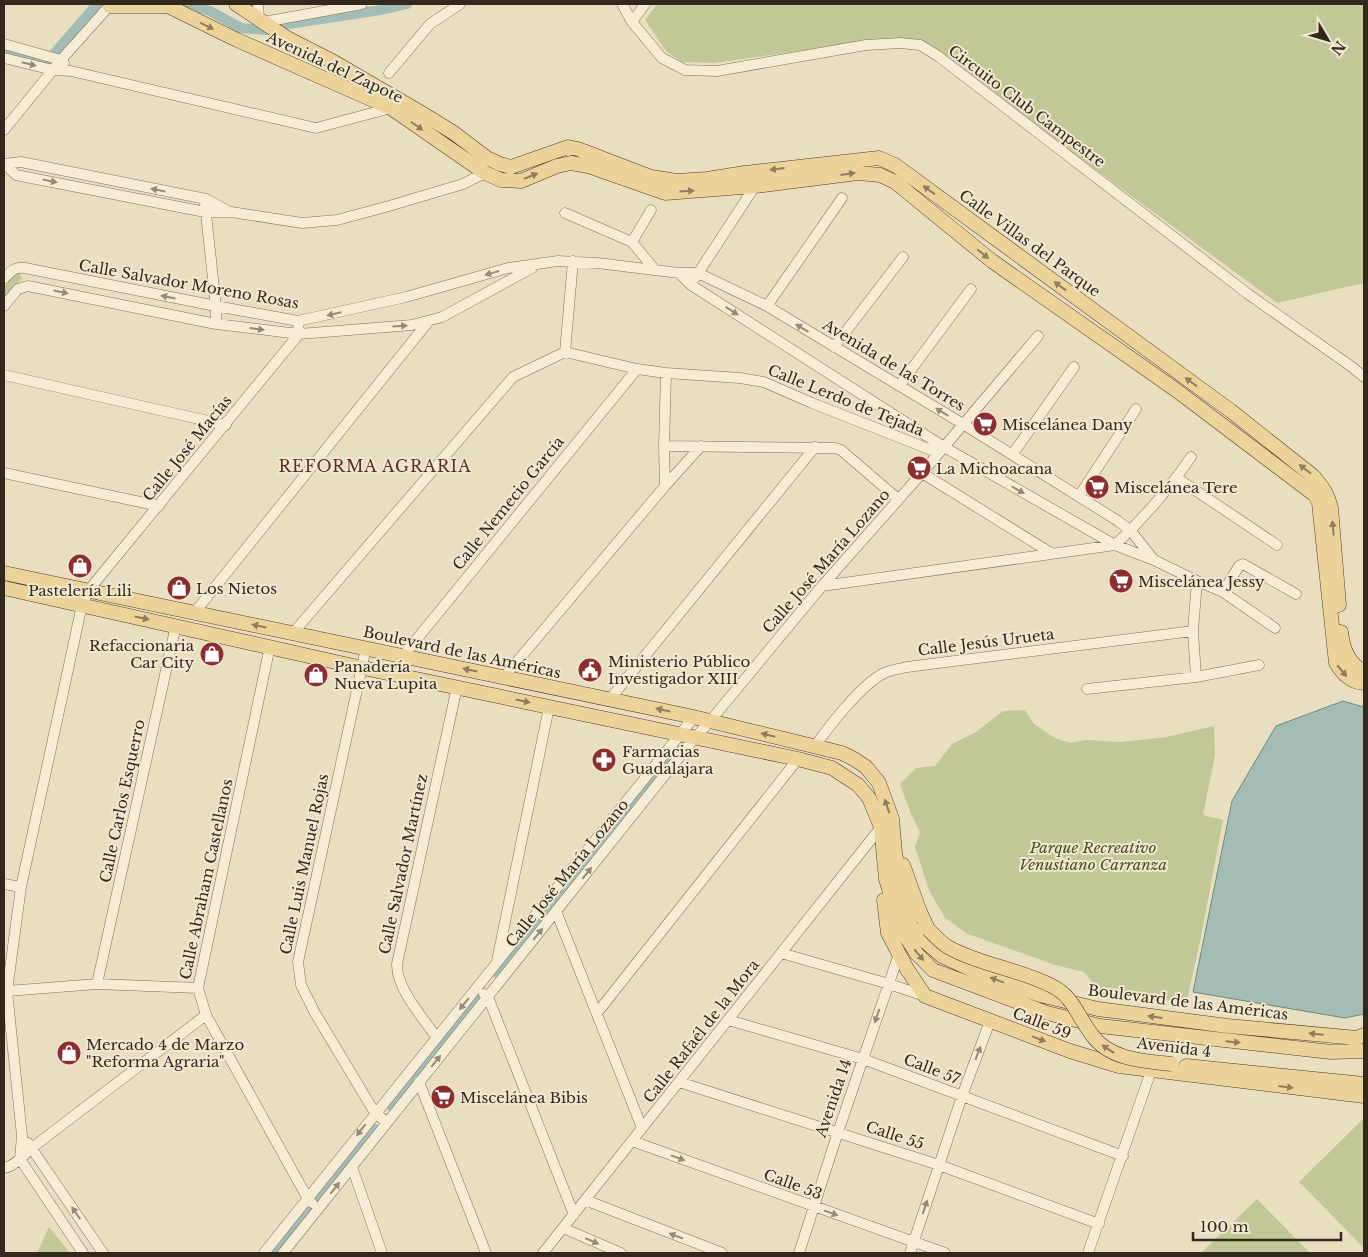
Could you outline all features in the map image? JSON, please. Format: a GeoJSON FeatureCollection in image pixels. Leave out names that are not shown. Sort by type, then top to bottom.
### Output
{"type":"FeatureCollection","features":[{"type":"Feature","properties":{"kind":"main road","name":"Avenida del Zapote"},"geometry":{"type":"LineString","coordinates":[[236,4],[287,38],[374,85],[446,128],[487,158]]}},
{"type":"Feature","properties":{"kind":"main road"},"geometry":{"type":"LineString","coordinates":[[110,5],[165,5]]}},
{"type":"Feature","properties":{"kind":"main road","name":"Avenida del Zapote"},"geometry":{"type":"LineString","coordinates":[[165,5],[237,40],[391,108],[485,173]]}},
{"type":"Feature","properties":{"kind":"main road","name":"Calle Villas del Parque"},"geometry":{"type":"LineString","coordinates":[[487,158],[511,167],[568,147],[651,176],[676,181],[879,158],[895,164],[1230,411],[1313,476],[1324,488],[1331,508],[1345,652],[1356,668],[1364,672]]}},
{"type":"Feature","properties":{"kind":"main road"},"geometry":{"type":"LineString","coordinates":[[485,173],[502,180],[521,181],[557,166],[571,163],[588,166],[665,193],[755,186],[858,172],[880,175],[895,182],[992,261],[1176,390],[1315,495],[1319,503],[1336,663],[1344,675],[1357,682],[1364,683]]}},
{"type":"Feature","properties":{"kind":"main road","name":"Boulevard de las Américas"},"geometry":{"type":"LineString","coordinates":[[4,573],[694,717],[815,746],[854,758],[866,767],[879,783],[892,819],[895,853],[907,915],[911,926],[920,937],[942,956],[983,975],[1040,995],[1098,1009],[1228,1026],[1356,1038],[1364,1035]]}},
{"type":"Feature","properties":{"kind":"main road"},"geometry":{"type":"LineString","coordinates":[[4,588],[270,646],[361,668],[798,759],[832,768],[858,785],[869,798],[881,826],[886,879],[884,902],[888,933],[925,996]]}},
{"type":"Feature","properties":{"kind":"main road","name":"Avenida 4"},"geometry":{"type":"LineString","coordinates":[[895,853],[906,870],[920,912],[928,929],[946,946],[975,959],[1052,986],[1068,996],[1092,1036],[1117,1055],[1131,1059],[1172,1064],[1364,1084]]}},
{"type":"Feature","properties":{"kind":"main road"},"geometry":{"type":"LineString","coordinates":[[886,879],[902,931],[917,954],[932,970],[1047,1013],[1100,1026],[1331,1052],[1364,1051]]}},
{"type":"Feature","properties":{"kind":"main road","name":"Calle 59"},"geometry":{"type":"LineString","coordinates":[[925,996],[1106,1062],[1151,1071]]}},
{"type":"Feature","properties":{"kind":"main road","name":"Avenida 4"},"geometry":{"type":"LineString","coordinates":[[1151,1071],[1364,1096]]}},
{"type":"Feature","properties":{"kind":"street"},"geometry":{"type":"LineString","coordinates":[[258,4],[262,20],[361,4]]}},
{"type":"Feature","properties":{"kind":"street"},"geometry":{"type":"LineString","coordinates":[[390,73],[430,24],[460,4]]}},
{"type":"Feature","properties":{"kind":"street","name":"Circuito Club Campestre"},"geometry":{"type":"LineString","coordinates":[[622,4],[632,22],[662,58],[685,70],[717,71],[866,46],[900,43],[920,45],[938,56],[1248,294],[1364,377]]}},
{"type":"Feature","properties":{"kind":"street"},"geometry":{"type":"LineString","coordinates":[[632,22],[645,4]]}},
{"type":"Feature","properties":{"kind":"street"},"geometry":{"type":"LineString","coordinates":[[4,130],[110,5]]}},
{"type":"Feature","properties":{"kind":"street"},"geometry":{"type":"LineString","coordinates":[[4,44],[62,60],[71,71]]}},
{"type":"Feature","properties":{"kind":"street"},"geometry":{"type":"LineString","coordinates":[[4,58],[53,70],[71,71],[316,128],[391,108]]}},
{"type":"Feature","properties":{"kind":"street"},"geometry":{"type":"LineString","coordinates":[[5,165],[21,162],[206,199],[231,212]]}},
{"type":"Feature","properties":{"kind":"street"},"geometry":{"type":"LineString","coordinates":[[5,165],[16,174],[205,212],[231,212],[302,224],[337,220],[389,206],[463,184],[485,173]]}},
{"type":"Feature","properties":{"kind":"street"},"geometry":{"type":"LineString","coordinates":[[691,284],[755,186]]}},
{"type":"Feature","properties":{"kind":"street"},"geometry":{"type":"LineString","coordinates":[[767,306],[842,198]]}},
{"type":"Feature","properties":{"kind":"street"},"geometry":{"type":"LineString","coordinates":[[206,199],[205,212],[216,306],[216,324]]}},
{"type":"Feature","properties":{"kind":"street"},"geometry":{"type":"LineString","coordinates":[[632,242],[651,210]]}},
{"type":"Feature","properties":{"kind":"street"},"geometry":{"type":"LineString","coordinates":[[565,213],[632,242],[655,270]]}},
{"type":"Feature","properties":{"kind":"street"},"geometry":{"type":"LineString","coordinates":[[834,347],[903,257]]}},
{"type":"Feature","properties":{"kind":"street"},"geometry":{"type":"LineString","coordinates":[[293,633],[513,377],[565,352],[573,261]]}},
{"type":"Feature","properties":{"kind":"street","name":"Avenida de las Torres"},"geometry":{"type":"LineString","coordinates":[[539,264],[573,261],[679,273],[698,273],[767,306],[1079,496],[1131,531],[1154,560]]}},
{"type":"Feature","properties":{"kind":"street"},"geometry":{"type":"LineString","coordinates":[[195,612],[428,322],[442,317],[539,264]]}},
{"type":"Feature","properties":{"kind":"street","name":"Calle Salvador Moreno Rosas"},"geometry":{"type":"LineString","coordinates":[[4,279],[12,269],[17,267],[38,270],[298,321],[406,297],[508,268],[539,264]]}},
{"type":"Feature","properties":{"kind":"street"},"geometry":{"type":"LineString","coordinates":[[4,306],[22,287],[36,287],[38,270]]}},
{"type":"Feature","properties":{"kind":"street","name":"Avenida de las Torres"},"geometry":{"type":"LineString","coordinates":[[679,273],[691,284],[941,450],[1115,545],[1154,560],[1223,592],[1275,628]]}},
{"type":"Feature","properties":{"kind":"street","name":"Calle Salvador Moreno Rosas"},"geometry":{"type":"LineString","coordinates":[[36,287],[216,324],[299,334],[428,322]]}},
{"type":"Feature","properties":{"kind":"street"},"geometry":{"type":"LineString","coordinates":[[899,386],[971,289]]}},
{"type":"Feature","properties":{"kind":"street"},"geometry":{"type":"LineString","coordinates":[[298,321],[299,334]]}},
{"type":"Feature","properties":{"kind":"street","name":"Calle José Macías"},"geometry":{"type":"LineString","coordinates":[[20,1159],[22,1136],[7,991],[21,887],[82,605],[89,590],[299,334]]}},
{"type":"Feature","properties":{"kind":"street","name":"Calle José María Lozano"},"geometry":{"type":"LineString","coordinates":[[264,1253],[313,1203],[352,1167],[710,721],[822,586],[922,473],[1038,336]]}},
{"type":"Feature","properties":{"kind":"street","name":"Calle Lerdo de Tejada"},"geometry":{"type":"LineString","coordinates":[[565,352],[637,369],[740,378],[764,382],[812,403],[941,450]]}},
{"type":"Feature","properties":{"kind":"street"},"geometry":{"type":"LineString","coordinates":[[1012,455],[1074,367]]}},
{"type":"Feature","properties":{"kind":"street","name":"Calle Nemecio García"},"geometry":{"type":"LineString","coordinates":[[403,656],[637,369]]}},
{"type":"Feature","properties":{"kind":"street"},"geometry":{"type":"LineString","coordinates":[[665,486],[666,373]]}},
{"type":"Feature","properties":{"kind":"street"},"geometry":{"type":"LineString","coordinates":[[4,375],[226,425]]}},
{"type":"Feature","properties":{"kind":"street"},"geometry":{"type":"LineString","coordinates":[[1079,496],[1136,409]]}},
{"type":"Feature","properties":{"kind":"street"},"geometry":{"type":"LineString","coordinates":[[664,446],[835,448],[841,450],[898,500]]}},
{"type":"Feature","properties":{"kind":"street"},"geometry":{"type":"LineString","coordinates":[[504,677],[701,446]]}},
{"type":"Feature","properties":{"kind":"street"},"geometry":{"type":"LineString","coordinates":[[610,699],[815,447]]}},
{"type":"Feature","properties":{"kind":"street"},"geometry":{"type":"LineString","coordinates":[[822,586],[1115,545],[1131,531],[1176,478],[1191,457]]}},
{"type":"Feature","properties":{"kind":"street"},"geometry":{"type":"LineString","coordinates":[[4,473],[159,506]]}},
{"type":"Feature","properties":{"kind":"street"},"geometry":{"type":"LineString","coordinates":[[922,473],[1051,553]]}},
{"type":"Feature","properties":{"kind":"street"},"geometry":{"type":"LineString","coordinates":[[1176,478],[1276,545]]}},
{"type":"Feature","properties":{"kind":"street"},"geometry":{"type":"LineString","coordinates":[[1223,592],[1239,566],[1243,564],[1296,594]]}},
{"type":"Feature","properties":{"kind":"street"},"geometry":{"type":"LineString","coordinates":[[1196,581],[1193,632],[1196,677]]}},
{"type":"Feature","properties":{"kind":"street","name":"Calle Carlos Esquerro"},"geometry":{"type":"LineString","coordinates":[[97,984],[176,625]]}},
{"type":"Feature","properties":{"kind":"street","name":"Calle Jesús Urueta"},"geometry":{"type":"LineString","coordinates":[[815,746],[824,733],[866,686],[885,673],[906,667],[1193,632]]}},
{"type":"Feature","properties":{"kind":"street","name":"Calle Abraham Castellanos"},"geometry":{"type":"LineString","coordinates":[[270,646],[198,988],[206,1015],[313,1203]]}},
{"type":"Feature","properties":{"kind":"street","name":"Calle Luis Manuel Rojas"},"geometry":{"type":"LineString","coordinates":[[366,648],[298,962],[301,985],[315,1013],[375,1114],[387,1122]]}},
{"type":"Feature","properties":{"kind":"street"},"geometry":{"type":"LineString","coordinates":[[1087,689],[1196,677],[1260,665]]}},
{"type":"Feature","properties":{"kind":"street","name":"Calle Salvador Martínez"},"geometry":{"type":"LineString","coordinates":[[437,1038],[403,989],[397,974],[456,688]]}},
{"type":"Feature","properties":{"kind":"street"},"geometry":{"type":"LineString","coordinates":[[496,962],[550,707]]}},
{"type":"Feature","properties":{"kind":"street","name":"Calle José María Lozano"},"geometry":{"type":"LineString","coordinates":[[283,1253],[313,1203],[375,1114],[694,717]]}},
{"type":"Feature","properties":{"kind":"street"},"geometry":{"type":"LineString","coordinates":[[597,1014],[798,759]]}},
{"type":"Feature","properties":{"kind":"street","name":"Calle Rafaél de la Mora"},"geometry":{"type":"LineString","coordinates":[[543,1253],[881,826]]}},
{"type":"Feature","properties":{"kind":"street"},"geometry":{"type":"LineString","coordinates":[[4,884],[21,887]]}},
{"type":"Feature","properties":{"kind":"street"},"geometry":{"type":"LineString","coordinates":[[556,911],[642,1128]]}},
{"type":"Feature","properties":{"kind":"street","name":"Calle 59"},"geometry":{"type":"LineString","coordinates":[[781,953],[925,996]]}},
{"type":"Feature","properties":{"kind":"street","name":"Avenida 14"},"geometry":{"type":"LineString","coordinates":[[799,1253],[899,954]]}},
{"type":"Feature","properties":{"kind":"street"},"geometry":{"type":"LineString","coordinates":[[7,991],[97,984],[198,988]]}},
{"type":"Feature","properties":{"kind":"street"},"geometry":{"type":"LineString","coordinates":[[477,988],[488,997],[574,1215]]}},
{"type":"Feature","properties":{"kind":"street"},"geometry":{"type":"LineString","coordinates":[[4,1168],[9,1167],[20,1159],[32,1147],[206,1015]]}},
{"type":"Feature","properties":{"kind":"street","name":"Calle 57"},"geometry":{"type":"LineString","coordinates":[[728,1020],[863,1059],[1123,1156]]}},
{"type":"Feature","properties":{"kind":"street"},"geometry":{"type":"LineString","coordinates":[[910,1253],[962,1096],[990,1021]]}},
{"type":"Feature","properties":{"kind":"street"},"geometry":{"type":"LineString","coordinates":[[1088,1253],[1151,1071]]}},
{"type":"Feature","properties":{"kind":"street"},"geometry":{"type":"LineString","coordinates":[[419,1082],[486,1253]]}},
{"type":"Feature","properties":{"kind":"street","name":"Calle 55"},"geometry":{"type":"LineString","coordinates":[[679,1082],[939,1165],[1099,1224]]}},
{"type":"Feature","properties":{"kind":"street"},"geometry":{"type":"LineString","coordinates":[[22,1136],[32,1147],[103,1253]]}},
{"type":"Feature","properties":{"kind":"street","name":"Calle 53"},"geometry":{"type":"LineString","coordinates":[[632,1141],[945,1253]]}},
{"type":"Feature","properties":{"kind":"street"},"geometry":{"type":"LineString","coordinates":[[20,1159],[84,1253]]}},
{"type":"Feature","properties":{"kind":"street"},"geometry":{"type":"LineString","coordinates":[[352,1167],[382,1253]]}},
{"type":"Feature","properties":{"kind":"street"},"geometry":{"type":"LineString","coordinates":[[585,1200],[722,1253]]}},
{"type":"Feature","properties":{"kind":"street"},"geometry":{"type":"LineString","coordinates":[[563,1228],[621,1253]]}},
{"type":"Feature","properties":{"kind":"green space"},"geometry":{"type":"Polygon","coordinates":[[[657,4],[1364,4],[1364,283],[1277,303],[929,47],[848,44],[714,63],[682,62],[667,52],[645,20],[657,4]]]}},
{"type":"Feature","properties":{"kind":"green space"},"geometry":{"type":"Polygon","coordinates":[[[18,270],[22,278],[4,300],[4,287],[18,270]]]}},
{"type":"Feature","properties":{"kind":"green space","name":"Parque Recreativo Venustiano Carranza"},"geometry":{"type":"Polygon","coordinates":[[[1025,710],[1034,724],[1055,738],[1070,743],[1087,740],[1121,742],[1166,737],[1214,726],[1215,755],[1203,815],[1223,820],[1186,1004],[1172,1000],[1104,997],[1084,972],[1055,965],[968,934],[945,918],[929,890],[915,847],[920,832],[900,784],[916,768],[935,766],[952,744],[976,732],[1003,711],[1025,710]]]}},
{"type":"Feature","properties":{"kind":"green space"},"geometry":{"type":"Polygon","coordinates":[[[1364,1118],[1364,1248],[1299,1182],[1364,1118]]]}},
{"type":"Feature","properties":{"kind":"green space"},"geometry":{"type":"Polygon","coordinates":[[[1257,1199],[1310,1253],[1201,1253],[1257,1199]]]}},
{"type":"Feature","properties":{"kind":"green space"},"geometry":{"type":"Polygon","coordinates":[[[49,1227],[70,1253],[37,1253],[49,1227]]]}},
{"type":"Feature","properties":{"kind":"water"},"geometry":{"type":"Polygon","coordinates":[[[1343,701],[1364,707],[1364,1014],[1345,1018],[1193,992],[1232,801],[1276,726],[1343,701]]]}},
{"type":"Feature","properties":{"kind":"waterway"},"geometry":{"type":"LineString","coordinates":[[4,52],[46,63],[97,4]]}},
{"type":"Feature","properties":{"kind":"waterway"},"geometry":{"type":"LineString","coordinates":[[185,4],[210,11],[241,28],[266,30]]}},
{"type":"Feature","properties":{"kind":"waterway"},"geometry":{"type":"LineString","coordinates":[[282,25],[381,10],[407,4]]}},
{"type":"Feature","properties":{"kind":"waterway"},"geometry":{"type":"LineString","coordinates":[[498,974],[680,745]]}},
{"type":"Feature","properties":{"kind":"waterway"},"geometry":{"type":"LineString","coordinates":[[392,1107],[479,998]]}},
{"type":"Feature","properties":{"kind":"waterway"},"geometry":{"type":"LineString","coordinates":[[273,1253],[375,1129]]}},
{"type":"Feature","properties":{"kind":"place","name":"Miscelánea Dany"},"geometry":{"type":"Point","coordinates":[985,424]}},
{"type":"Feature","properties":{"kind":"place","name":"La Michoacana"},"geometry":{"type":"Point","coordinates":[919,468]}},
{"type":"Feature","properties":{"kind":"place","name":"Miscelánea Tere"},"geometry":{"type":"Point","coordinates":[1097,487]}},
{"type":"Feature","properties":{"kind":"place","name":"Pastelería Lili"},"geometry":{"type":"Point","coordinates":[80,566]}},
{"type":"Feature","properties":{"kind":"place","name":"Miscelánea Jessy"},"geometry":{"type":"Point","coordinates":[1121,581]}},
{"type":"Feature","properties":{"kind":"place","name":"Los Nietos"},"geometry":{"type":"Point","coordinates":[179,588]}},
{"type":"Feature","properties":{"kind":"place","name":"Refaccionaria Car City"},"geometry":{"type":"Point","coordinates":[212,654]}},
{"type":"Feature","properties":{"kind":"place","name":"Ministerio Público Investigador XIII"},"geometry":{"type":"Point","coordinates":[590,670]}},
{"type":"Feature","properties":{"kind":"place","name":"Panadería Nueva Lupita"},"geometry":{"type":"Point","coordinates":[316,675]}},
{"type":"Feature","properties":{"kind":"place","name":"Farmacias Guadalajara"},"geometry":{"type":"Point","coordinates":[604,760]}},
{"type":"Feature","properties":{"kind":"place","name":"Mercado 4 de Marzo \"Reforma Agraria\""},"geometry":{"type":"Point","coordinates":[69,1053]}},
{"type":"Feature","properties":{"kind":"place","name":"Miscelánea Bibis"},"geometry":{"type":"Point","coordinates":[443,1097]}},
{"type":"Feature","properties":{"kind":"district","name":"REFORMA AGRARIA"},"geometry":{"type":"Point","coordinates":[375,466]}}]}
